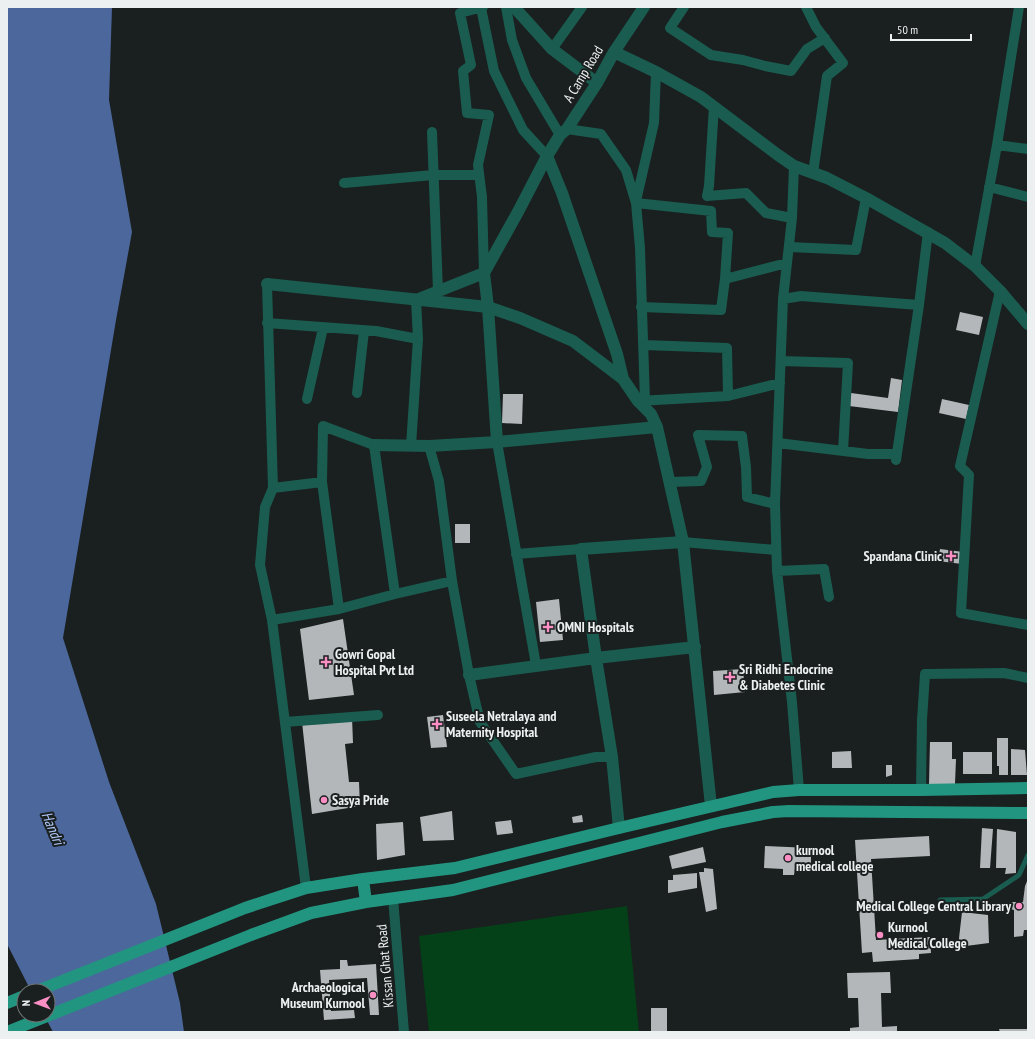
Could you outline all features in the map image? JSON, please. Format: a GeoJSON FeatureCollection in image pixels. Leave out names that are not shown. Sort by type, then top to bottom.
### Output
{"type":"FeatureCollection","features":[{"type":"Feature","properties":{"kind":"main road"},"geometry":{"type":"LineString","coordinates":[[56,983],[245,908],[306,888],[363,879],[455,868],[773,792],[799,790],[1028,788]]}},
{"type":"Feature","properties":{"kind":"main road"},"geometry":{"type":"LineString","coordinates":[[711,806],[715,824]]}},
{"type":"Feature","properties":{"kind":"main road"},"geometry":{"type":"LineString","coordinates":[[7,1032],[251,935],[311,913],[366,902],[453,890],[715,824],[789,810],[1028,813]]}},
{"type":"Feature","properties":{"kind":"main road"},"geometry":{"type":"LineString","coordinates":[[363,879],[366,902]]}},
{"type":"Feature","properties":{"kind":"street"},"geometry":{"type":"LineString","coordinates":[[506,7],[512,40],[526,78],[563,132],[601,134],[626,170],[636,203],[640,248],[641,307],[644,345],[642,401]]}},
{"type":"Feature","properties":{"kind":"street"},"geometry":{"type":"LineString","coordinates":[[514,7],[552,49],[597,83]]}},
{"type":"Feature","properties":{"kind":"street"},"geometry":{"type":"LineString","coordinates":[[552,49],[582,7]]}},
{"type":"Feature","properties":{"kind":"street"},"geometry":{"type":"LineString","coordinates":[[684,7],[670,28],[711,55],[743,60],[791,71],[807,49],[825,38]]}},
{"type":"Feature","properties":{"kind":"street"},"geometry":{"type":"LineString","coordinates":[[806,7],[816,27],[843,63],[827,76],[813,174]]}},
{"type":"Feature","properties":{"kind":"street"},"geometry":{"type":"LineString","coordinates":[[975,266],[997,145],[1019,7]]}},
{"type":"Feature","properties":{"kind":"street"},"geometry":{"type":"LineString","coordinates":[[536,665],[497,442],[488,307],[484,273],[482,197],[478,165],[489,115],[467,113],[463,71],[472,66],[460,13],[482,8],[494,71],[523,130],[547,156],[562,192],[617,354],[623,379]]}},
{"type":"Feature","properties":{"kind":"street","name":"A Camp Road"},"geometry":{"type":"LineString","coordinates":[[484,273],[547,156],[597,83],[640,8]]}},
{"type":"Feature","properties":{"kind":"street"},"geometry":{"type":"LineString","coordinates":[[614,52],[656,72],[701,97],[794,166],[827,178],[928,232],[945,243],[975,266],[1000,291],[1028,324]]}},
{"type":"Feature","properties":{"kind":"street"},"geometry":{"type":"LineString","coordinates":[[636,203],[654,123],[656,72]]}},
{"type":"Feature","properties":{"kind":"street"},"geometry":{"type":"LineString","coordinates":[[714,106],[709,186],[707,196],[746,193],[766,213],[792,218]]}},
{"type":"Feature","properties":{"kind":"street"},"geometry":{"type":"LineString","coordinates":[[432,132],[438,291]]}},
{"type":"Feature","properties":{"kind":"street"},"geometry":{"type":"LineString","coordinates":[[997,145],[1028,148]]}},
{"type":"Feature","properties":{"kind":"street"},"geometry":{"type":"LineString","coordinates":[[794,166],[792,218],[783,299],[775,504],[777,571],[792,702],[799,790]]}},
{"type":"Feature","properties":{"kind":"street"},"geometry":{"type":"LineString","coordinates":[[344,183],[434,175],[479,175]]}},
{"type":"Feature","properties":{"kind":"street"},"geometry":{"type":"LineString","coordinates":[[989,188],[1028,197]]}},
{"type":"Feature","properties":{"kind":"street"},"geometry":{"type":"LineString","coordinates":[[789,247],[856,250],[866,198]]}},
{"type":"Feature","properties":{"kind":"street"},"geometry":{"type":"LineString","coordinates":[[636,203],[711,211],[712,232],[728,233],[721,310],[641,307]]}},
{"type":"Feature","properties":{"kind":"street"},"geometry":{"type":"LineString","coordinates":[[778,443],[896,457],[919,305],[928,232]]}},
{"type":"Feature","properties":{"kind":"street"},"geometry":{"type":"LineString","coordinates":[[725,279],[787,263]]}},
{"type":"Feature","properties":{"kind":"street"},"geometry":{"type":"LineString","coordinates":[[416,300],[484,273]]}},
{"type":"Feature","properties":{"kind":"street"},"geometry":{"type":"LineString","coordinates":[[306,888],[272,620],[260,565],[265,507],[273,488],[266,284],[488,307],[520,318],[573,341],[623,379],[642,401],[651,414],[657,427],[683,542],[711,806]]}},
{"type":"Feature","properties":{"kind":"street"},"geometry":{"type":"LineString","coordinates":[[1000,291],[960,466],[969,475],[961,613],[1028,625]]}},
{"type":"Feature","properties":{"kind":"street"},"geometry":{"type":"LineString","coordinates":[[783,299],[801,296],[919,305]]}},
{"type":"Feature","properties":{"kind":"street"},"geometry":{"type":"LineString","coordinates":[[411,446],[418,339],[416,300]]}},
{"type":"Feature","properties":{"kind":"street"},"geometry":{"type":"LineString","coordinates":[[267,323],[364,331],[418,339]]}},
{"type":"Feature","properties":{"kind":"street"},"geometry":{"type":"LineString","coordinates":[[307,399],[323,328]]}},
{"type":"Feature","properties":{"kind":"street"},"geometry":{"type":"LineString","coordinates":[[357,393],[364,331]]}},
{"type":"Feature","properties":{"kind":"street"},"geometry":{"type":"LineString","coordinates":[[644,345],[727,348],[728,396]]}},
{"type":"Feature","properties":{"kind":"street"},"geometry":{"type":"LineString","coordinates":[[781,361],[848,363],[843,451]]}},
{"type":"Feature","properties":{"kind":"street"},"geometry":{"type":"LineString","coordinates":[[642,401],[728,396],[780,383]]}},
{"type":"Feature","properties":{"kind":"street"},"geometry":{"type":"LineString","coordinates":[[339,609],[322,482],[323,426],[374,445],[411,446],[497,442],[657,427]]}},
{"type":"Feature","properties":{"kind":"street"},"geometry":{"type":"LineString","coordinates":[[670,482],[701,481],[707,467],[698,435],[742,436],[746,467],[747,497],[775,504]]}},
{"type":"Feature","properties":{"kind":"street"},"geometry":{"type":"LineString","coordinates":[[374,445],[395,594]]}},
{"type":"Feature","properties":{"kind":"street"},"geometry":{"type":"LineString","coordinates":[[429,446],[439,481],[452,581],[469,675],[480,722],[516,774],[596,757],[612,757]]}},
{"type":"Feature","properties":{"kind":"street"},"geometry":{"type":"LineString","coordinates":[[273,488],[322,482]]}},
{"type":"Feature","properties":{"kind":"street"},"geometry":{"type":"LineString","coordinates":[[516,554],[683,542],[776,550]]}},
{"type":"Feature","properties":{"kind":"street"},"geometry":{"type":"LineString","coordinates":[[581,549],[596,658],[612,757],[618,828]]}},
{"type":"Feature","properties":{"kind":"street"},"geometry":{"type":"LineString","coordinates":[[777,571],[824,569],[829,597]]}},
{"type":"Feature","properties":{"kind":"street"},"geometry":{"type":"LineString","coordinates":[[272,620],[339,609],[452,581]]}},
{"type":"Feature","properties":{"kind":"street"},"geometry":{"type":"LineString","coordinates":[[469,675],[536,665],[695,647]]}},
{"type":"Feature","properties":{"kind":"street"},"geometry":{"type":"LineString","coordinates":[[921,790],[922,720],[925,674],[1004,673],[1028,678]]}},
{"type":"Feature","properties":{"kind":"street"},"geometry":{"type":"LineString","coordinates":[[285,722],[378,715]]}},
{"type":"Feature","properties":{"kind":"street","name":"Kissan Ghat Road"},"geometry":{"type":"LineString","coordinates":[[393,898],[404,1032]]}},
{"type":"Feature","properties":{"kind":"lane"},"geometry":{"type":"LineString","coordinates":[[940,900],[983,899],[1019,875],[1028,855]]}},
{"type":"Feature","properties":{"kind":"green space"},"geometry":{"type":"Polygon","coordinates":[[[627,906],[639,1032],[429,1032],[419,936],[627,906]]]}},
{"type":"Feature","properties":{"kind":"water","name":"Handri"},"geometry":{"type":"Polygon","coordinates":[[[7,7],[112,7],[109,100],[132,232],[63,638],[109,782],[156,904],[180,1003],[184,1032],[53,1032],[48,1023],[56,1023],[56,983],[27,983],[7,944],[7,7]]]}},
{"type":"Feature","properties":{"kind":"building"},"geometry":{"type":"Polygon","coordinates":[[[960,312],[983,317],[979,335],[956,330],[960,312]]]}},
{"type":"Feature","properties":{"kind":"building"},"geometry":{"type":"Polygon","coordinates":[[[891,378],[902,380],[898,412],[849,406],[851,393],[888,398],[891,378]]]}},
{"type":"Feature","properties":{"kind":"building"},"geometry":{"type":"Polygon","coordinates":[[[503,394],[523,394],[522,424],[502,423],[503,394]]]}},
{"type":"Feature","properties":{"kind":"building"},"geometry":{"type":"Polygon","coordinates":[[[942,399],[969,405],[966,419],[939,413],[942,399]]]}},
{"type":"Feature","properties":{"kind":"building"},"geometry":{"type":"Polygon","coordinates":[[[455,524],[470,524],[470,543],[455,543],[455,524]]]}},
{"type":"Feature","properties":{"kind":"building"},"geometry":{"type":"Polygon","coordinates":[[[940,549],[963,552],[962,564],[938,561],[940,549]]]}},
{"type":"Feature","properties":{"kind":"building"},"geometry":{"type":"Polygon","coordinates":[[[559,599],[563,640],[540,642],[536,602],[559,599]]]}},
{"type":"Feature","properties":{"kind":"building","name":"Gowri Gopal Hospital Pvt Ltd"},"geometry":{"type":"Polygon","coordinates":[[[343,619],[354,695],[309,700],[300,629],[343,619]]]}},
{"type":"Feature","properties":{"kind":"building"},"geometry":{"type":"Polygon","coordinates":[[[743,669],[745,692],[714,695],[713,671],[743,669]]]}},
{"type":"Feature","properties":{"kind":"building"},"geometry":{"type":"Polygon","coordinates":[[[443,715],[447,747],[431,748],[427,717],[443,715]]]}},
{"type":"Feature","properties":{"kind":"building"},"geometry":{"type":"Polygon","coordinates":[[[352,717],[353,743],[345,744],[349,782],[359,782],[360,806],[312,814],[302,722],[352,717]]]}},
{"type":"Feature","properties":{"kind":"building"},"geometry":{"type":"Polygon","coordinates":[[[997,738],[1008,738],[1008,775],[999,775],[999,766],[997,766],[997,738]]]}},
{"type":"Feature","properties":{"kind":"building"},"geometry":{"type":"Polygon","coordinates":[[[930,742],[952,742],[952,759],[956,759],[955,784],[929,784],[930,742]]]}},
{"type":"Feature","properties":{"kind":"building"},"geometry":{"type":"Polygon","coordinates":[[[1011,749],[1025,750],[1027,775],[1011,775],[1011,749]]]}},
{"type":"Feature","properties":{"kind":"building"},"geometry":{"type":"Polygon","coordinates":[[[851,751],[852,768],[832,768],[832,752],[851,751]]]}},
{"type":"Feature","properties":{"kind":"building"},"geometry":{"type":"Polygon","coordinates":[[[963,752],[992,752],[992,774],[963,774],[963,752]]]}},
{"type":"Feature","properties":{"kind":"building"},"geometry":{"type":"Polygon","coordinates":[[[886,765],[892,765],[892,775],[886,777],[886,765]]]}},
{"type":"Feature","properties":{"kind":"building"},"geometry":{"type":"Polygon","coordinates":[[[452,811],[454,840],[423,841],[420,817],[452,811]]]}},
{"type":"Feature","properties":{"kind":"building"},"geometry":{"type":"Polygon","coordinates":[[[582,815],[583,822],[573,823],[572,817],[582,815]]]}},
{"type":"Feature","properties":{"kind":"building"},"geometry":{"type":"Polygon","coordinates":[[[511,820],[513,833],[497,835],[495,822],[511,820]]]}},
{"type":"Feature","properties":{"kind":"building"},"geometry":{"type":"Polygon","coordinates":[[[403,822],[405,855],[377,860],[376,824],[403,822]]]}},
{"type":"Feature","properties":{"kind":"building"},"geometry":{"type":"Polygon","coordinates":[[[982,828],[993,829],[990,868],[980,868],[982,828]]]}},
{"type":"Feature","properties":{"kind":"building"},"geometry":{"type":"Polygon","coordinates":[[[997,829],[1016,832],[1016,873],[1005,874],[1006,868],[996,868],[997,829]]]}},
{"type":"Feature","properties":{"kind":"building"},"geometry":{"type":"Polygon","coordinates":[[[929,836],[930,856],[871,859],[876,940],[930,937],[931,953],[919,954],[919,959],[873,962],[872,952],[862,953],[855,840],[929,836]]]}},
{"type":"Feature","properties":{"kind":"building","name":"kurnool medical college"},"geometry":{"type":"Polygon","coordinates":[[[765,846],[811,848],[811,869],[795,868],[794,875],[783,875],[783,869],[764,868],[765,846]]]}},
{"type":"Feature","properties":{"kind":"building"},"geometry":{"type":"Polygon","coordinates":[[[703,847],[706,862],[672,869],[669,856],[703,847]]]}},
{"type":"Feature","properties":{"kind":"building"},"geometry":{"type":"Polygon","coordinates":[[[704,868],[713,869],[717,909],[706,912],[699,872],[704,872],[704,868]]]}},
{"type":"Feature","properties":{"kind":"building"},"geometry":{"type":"Polygon","coordinates":[[[697,873],[697,888],[668,893],[668,880],[673,880],[673,875],[697,873]]]}},
{"type":"Feature","properties":{"kind":"building","name":"Medical College Central Library"},"geometry":{"type":"Polygon","coordinates":[[[1028,879],[1028,930],[1024,930],[1023,936],[1014,937],[1014,910],[1010,909],[1011,902],[1023,902],[1025,886],[1028,879]]]}},
{"type":"Feature","properties":{"kind":"building"},"geometry":{"type":"Polygon","coordinates":[[[962,912],[988,915],[989,943],[958,947],[962,912]]]}},
{"type":"Feature","properties":{"kind":"building","name":"Archaeological Museum Kurnool"},"geometry":{"type":"Polygon","coordinates":[[[340,960],[347,960],[348,966],[376,964],[379,1015],[370,1015],[367,978],[329,980],[331,1011],[354,1010],[355,1018],[324,1020],[320,970],[340,969],[340,960]]]}},
{"type":"Feature","properties":{"kind":"building"},"geometry":{"type":"Polygon","coordinates":[[[890,972],[891,993],[881,993],[882,1027],[897,1026],[897,1032],[850,1032],[850,1028],[859,1027],[858,998],[848,998],[847,973],[890,972]]]}},
{"type":"Feature","properties":{"kind":"building"},"geometry":{"type":"Polygon","coordinates":[[[651,1008],[667,1008],[667,1032],[651,1032],[651,1008]]]}},
{"type":"Feature","properties":{"kind":"building"},"geometry":{"type":"Polygon","coordinates":[[[999,1029],[1028,1029],[1028,1032],[1000,1032],[999,1029]]]}},
{"type":"Feature","properties":{"kind":"place","name":"Spandana Clinic"},"geometry":{"type":"Point","coordinates":[951,556]}},
{"type":"Feature","properties":{"kind":"place","name":"OMNI Hospitals"},"geometry":{"type":"Point","coordinates":[548,627]}},
{"type":"Feature","properties":{"kind":"place","name":"Gowri Gopal Hospital Pvt Ltd"},"geometry":{"type":"Point","coordinates":[326,662]}},
{"type":"Feature","properties":{"kind":"place","name":"Sri Ridhi Endocrine & Diabetes Clinic"},"geometry":{"type":"Point","coordinates":[730,677]}},
{"type":"Feature","properties":{"kind":"place","name":"Suseela Netralaya and Maternity Hospital"},"geometry":{"type":"Point","coordinates":[437,724]}},
{"type":"Feature","properties":{"kind":"place","name":"Sasya Pride"},"geometry":{"type":"Point","coordinates":[324,800]}},
{"type":"Feature","properties":{"kind":"place","name":"kurnool medical college"},"geometry":{"type":"Point","coordinates":[788,858]}},
{"type":"Feature","properties":{"kind":"place","name":"Medical College Central Library"},"geometry":{"type":"Point","coordinates":[1019,906]}},
{"type":"Feature","properties":{"kind":"place","name":"Kurnool Medical College"},"geometry":{"type":"Point","coordinates":[880,935]}},
{"type":"Feature","properties":{"kind":"place","name":"Archaeological Museum Kurnool"},"geometry":{"type":"Point","coordinates":[373,995]}}]}
